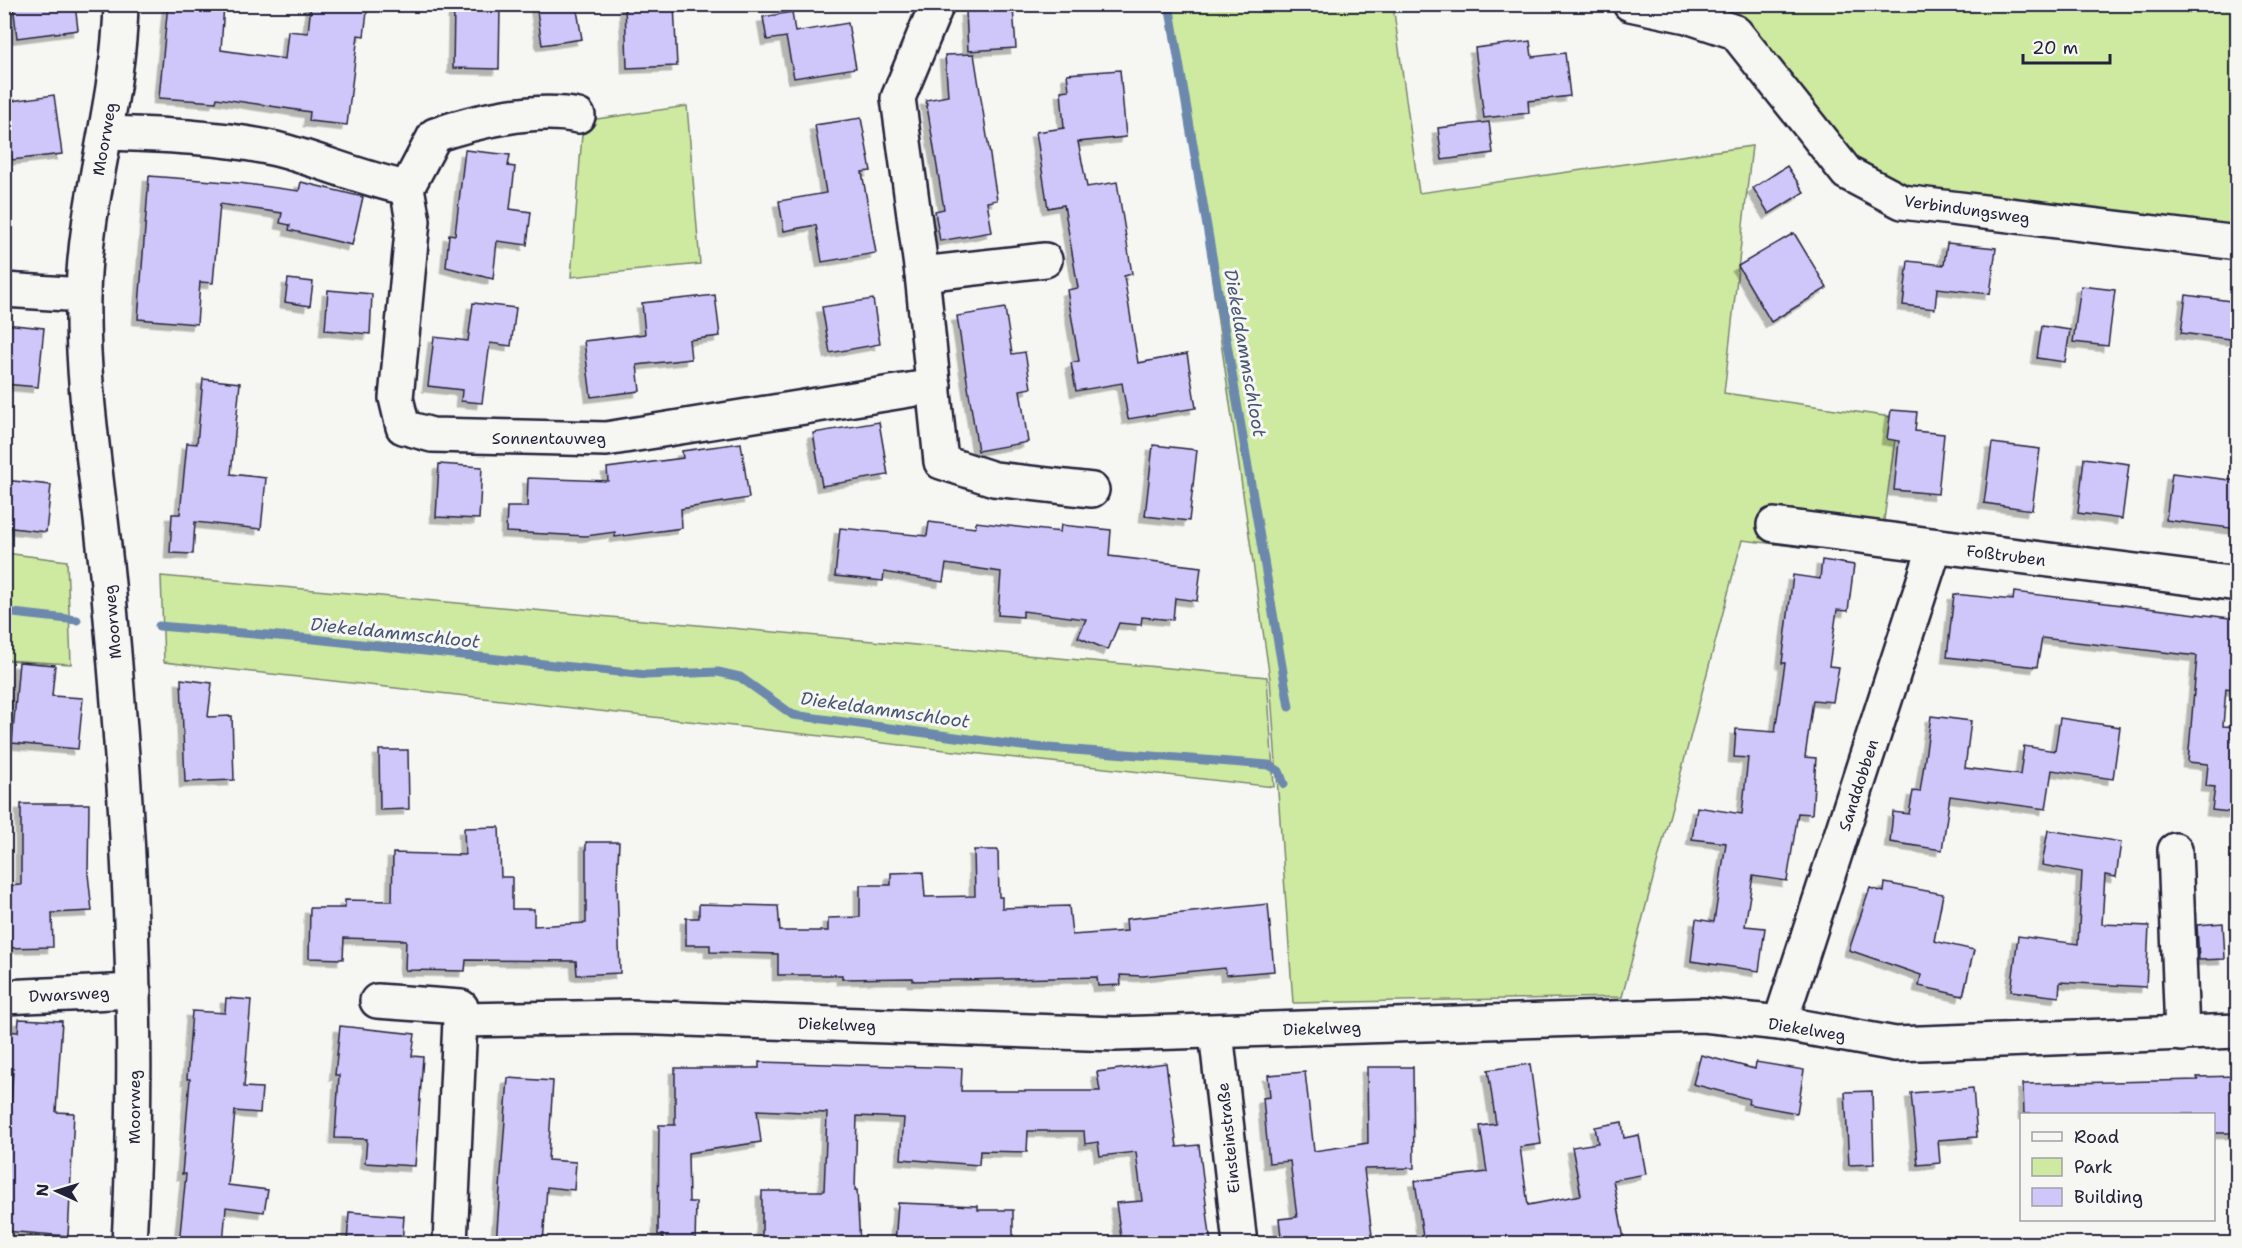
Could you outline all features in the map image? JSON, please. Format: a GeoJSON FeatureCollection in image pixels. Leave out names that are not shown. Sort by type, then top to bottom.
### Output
{"type":"FeatureCollection","features":[{"type":"Feature","properties":{"kind":"street","name":"Moorweg"},"geometry":{"type":"LineString","coordinates":[[121,4],[120,37],[107,133],[90,208],[83,295],[85,366],[108,577],[125,778],[134,991],[134,1157],[129,1244]]}},
{"type":"Feature","properties":{"kind":"street"},"geometry":{"type":"LineString","coordinates":[[937,4],[898,98],[922,274],[941,462],[994,479],[1092,490]]}},
{"type":"Feature","properties":{"kind":"street","name":"Verbindungsweg"},"geometry":{"type":"LineString","coordinates":[[1630,4],[1687,16],[1735,32],[1847,173],[1902,202],[2238,243]]}},
{"type":"Feature","properties":{"kind":"street"},"geometry":{"type":"LineString","coordinates":[[107,133],[178,136],[275,149],[374,181],[407,188],[435,135],[466,124],[558,112],[578,117]]}},
{"type":"Feature","properties":{"kind":"street","name":"Sonnentauweg"},"geometry":{"type":"LineString","coordinates":[[407,188],[413,221],[396,398],[403,427],[432,435],[606,439],[934,387]]}},
{"type":"Feature","properties":{"kind":"street"},"geometry":{"type":"LineString","coordinates":[[922,274],[1045,260]]}},
{"type":"Feature","properties":{"kind":"street"},"geometry":{"type":"LineString","coordinates":[[4,290],[83,295]]}},
{"type":"Feature","properties":{"kind":"street","name":"Foßtruben"},"geometry":{"type":"LineString","coordinates":[[1774,525],[2238,584]]}},
{"type":"Feature","properties":{"kind":"street","name":"Sanddobben"},"geometry":{"type":"LineString","coordinates":[[1780,1023],[1935,546]]}},
{"type":"Feature","properties":{"kind":"street"},"geometry":{"type":"LineString","coordinates":[[2175,850],[2182,1034]]}},
{"type":"Feature","properties":{"kind":"street","name":"Dwarsweg"},"geometry":{"type":"LineString","coordinates":[[4,997],[134,991]]}},
{"type":"Feature","properties":{"kind":"street"},"geometry":{"type":"LineString","coordinates":[[377,1001],[461,1007],[450,1244]]}},
{"type":"Feature","properties":{"kind":"street","name":"Diekelweg"},"geometry":{"type":"LineString","coordinates":[[460,1020],[630,1017],[1115,1034],[1703,1015],[1780,1023],[1895,1044],[2238,1031]]}},
{"type":"Feature","properties":{"kind":"street","name":"Einsteinstraße"},"geometry":{"type":"LineString","coordinates":[[1216,1032],[1240,1244]]}},
{"type":"Feature","properties":{"kind":"green space"},"geometry":{"type":"Polygon","coordinates":[[[1172,5],[1393,5],[1419,193],[1752,146],[1724,393],[1898,418],[1879,556],[1742,540],[1622,997],[1293,1003],[1270,679],[1172,5]]]}},
{"type":"Feature","properties":{"kind":"green space"},"geometry":{"type":"Polygon","coordinates":[[[1632,5],[2237,5],[2237,239],[1902,202],[1847,173],[1735,32],[1632,5]]]}},
{"type":"Feature","properties":{"kind":"green space"},"geometry":{"type":"Polygon","coordinates":[[[687,106],[700,264],[571,277],[583,121],[687,106]]]}},
{"type":"Feature","properties":{"kind":"green space"},"geometry":{"type":"Polygon","coordinates":[[[5,553],[67,561],[71,664],[5,660],[5,553]]]}},
{"type":"Feature","properties":{"kind":"green space"},"geometry":{"type":"Polygon","coordinates":[[[161,576],[1267,677],[1274,787],[164,662],[161,576]]]}},
{"type":"Feature","properties":{"kind":"building"},"geometry":{"type":"Polygon","coordinates":[[[13,4],[75,4],[78,30],[17,38],[13,4]]]}},
{"type":"Feature","properties":{"kind":"building"},"geometry":{"type":"Polygon","coordinates":[[[168,4],[224,4],[221,50],[285,59],[288,31],[308,33],[311,4],[368,4],[364,36],[358,35],[347,125],[309,121],[310,112],[217,98],[216,102],[159,98],[168,4]]]}},
{"type":"Feature","properties":{"kind":"building"},"geometry":{"type":"Polygon","coordinates":[[[536,4],[576,4],[582,39],[542,45],[536,4]]]}},
{"type":"Feature","properties":{"kind":"building"},"geometry":{"type":"Polygon","coordinates":[[[625,4],[674,4],[677,66],[627,68],[625,4]]]}},
{"type":"Feature","properties":{"kind":"building"},"geometry":{"type":"Polygon","coordinates":[[[454,5],[500,6],[499,69],[453,68],[454,5]]]}},
{"type":"Feature","properties":{"kind":"building"},"geometry":{"type":"Polygon","coordinates":[[[1013,8],[1016,48],[968,51],[966,11],[1013,8]]]}},
{"type":"Feature","properties":{"kind":"building"},"geometry":{"type":"Polygon","coordinates":[[[792,12],[795,32],[848,23],[856,68],[794,78],[786,37],[767,40],[763,17],[792,12]]]}},
{"type":"Feature","properties":{"kind":"building"},"geometry":{"type":"Polygon","coordinates":[[[1530,41],[1532,57],[1565,53],[1570,96],[1528,101],[1529,113],[1484,118],[1475,48],[1530,41]]]}},
{"type":"Feature","properties":{"kind":"building"},"geometry":{"type":"Polygon","coordinates":[[[974,54],[997,200],[987,202],[992,232],[940,241],[935,211],[944,209],[926,100],[948,96],[945,55],[974,54]]]}},
{"type":"Feature","properties":{"kind":"building"},"geometry":{"type":"Polygon","coordinates":[[[1120,70],[1126,137],[1078,142],[1087,187],[1117,182],[1132,274],[1124,276],[1138,363],[1187,354],[1196,408],[1128,419],[1122,383],[1076,391],[1071,363],[1079,361],[1067,290],[1078,288],[1064,205],[1048,208],[1036,132],[1064,128],[1061,91],[1069,90],[1067,74],[1120,70]]]}},
{"type":"Feature","properties":{"kind":"building"},"geometry":{"type":"Polygon","coordinates":[[[54,95],[62,154],[12,160],[4,102],[54,95]]]}},
{"type":"Feature","properties":{"kind":"building"},"geometry":{"type":"Polygon","coordinates":[[[861,118],[871,171],[862,172],[876,253],[822,262],[816,225],[784,231],[779,201],[826,193],[815,125],[861,118]]]}},
{"type":"Feature","properties":{"kind":"building"},"geometry":{"type":"Polygon","coordinates":[[[1489,122],[1493,153],[1442,160],[1438,128],[1489,122]]]}},
{"type":"Feature","properties":{"kind":"building"},"geometry":{"type":"Polygon","coordinates":[[[465,150],[510,155],[508,166],[515,167],[510,209],[531,212],[527,245],[497,241],[493,279],[446,267],[449,234],[455,235],[465,150]]]}},
{"type":"Feature","properties":{"kind":"building"},"geometry":{"type":"Polygon","coordinates":[[[1787,166],[1804,192],[1769,214],[1753,188],[1787,166]]]}},
{"type":"Feature","properties":{"kind":"building"},"geometry":{"type":"Polygon","coordinates":[[[149,176],[239,183],[299,191],[301,182],[363,197],[352,245],[289,230],[290,225],[280,223],[282,213],[220,204],[213,283],[200,282],[197,324],[138,319],[149,176]]]}},
{"type":"Feature","properties":{"kind":"building"},"geometry":{"type":"Polygon","coordinates":[[[1794,233],[1827,288],[1771,322],[1738,266],[1794,233]]]}},
{"type":"Feature","properties":{"kind":"building"},"geometry":{"type":"Polygon","coordinates":[[[1947,243],[1996,248],[1990,294],[1937,288],[1935,309],[1903,305],[1908,261],[1944,265],[1947,243]]]}},
{"type":"Feature","properties":{"kind":"building"},"geometry":{"type":"Polygon","coordinates":[[[288,279],[313,282],[310,306],[285,302],[288,279]]]}},
{"type":"Feature","properties":{"kind":"building"},"geometry":{"type":"Polygon","coordinates":[[[2081,286],[2115,290],[2108,346],[2073,342],[2081,286]]]}},
{"type":"Feature","properties":{"kind":"building"},"geometry":{"type":"Polygon","coordinates":[[[328,290],[372,294],[370,334],[325,330],[328,290]]]}},
{"type":"Feature","properties":{"kind":"building"},"geometry":{"type":"Polygon","coordinates":[[[715,295],[720,336],[689,340],[691,359],[637,365],[640,391],[591,397],[584,341],[645,334],[642,303],[715,295]]]}},
{"type":"Feature","properties":{"kind":"building"},"geometry":{"type":"Polygon","coordinates":[[[2186,295],[2238,302],[2238,340],[2181,333],[2186,295]]]}},
{"type":"Feature","properties":{"kind":"building"},"geometry":{"type":"Polygon","coordinates":[[[873,299],[880,344],[830,353],[822,307],[873,299]]]}},
{"type":"Feature","properties":{"kind":"building"},"geometry":{"type":"Polygon","coordinates":[[[473,303],[516,308],[511,346],[490,343],[482,403],[461,401],[462,390],[428,386],[434,337],[468,341],[473,303]]]}},
{"type":"Feature","properties":{"kind":"building"},"geometry":{"type":"Polygon","coordinates":[[[1005,308],[1012,354],[1025,352],[1031,388],[1020,390],[1028,442],[978,451],[957,316],[1005,308]]]}},
{"type":"Feature","properties":{"kind":"building"},"geometry":{"type":"Polygon","coordinates":[[[4,324],[44,328],[38,387],[4,384],[4,324]]]}},
{"type":"Feature","properties":{"kind":"building"},"geometry":{"type":"Polygon","coordinates":[[[2042,326],[2070,330],[2065,362],[2037,358],[2042,326]]]}},
{"type":"Feature","properties":{"kind":"building"},"geometry":{"type":"Polygon","coordinates":[[[203,379],[240,383],[231,474],[266,478],[261,529],[195,522],[193,554],[170,553],[172,514],[180,514],[187,443],[197,444],[203,379]]]}},
{"type":"Feature","properties":{"kind":"building"},"geometry":{"type":"Polygon","coordinates":[[[1891,410],[1917,412],[1915,431],[1944,434],[1938,494],[1894,490],[1899,441],[1887,439],[1891,410]]]}},
{"type":"Feature","properties":{"kind":"building"},"geometry":{"type":"Polygon","coordinates":[[[879,422],[888,475],[822,486],[813,433],[879,422]]]}},
{"type":"Feature","properties":{"kind":"building"},"geometry":{"type":"Polygon","coordinates":[[[741,443],[749,498],[681,509],[682,528],[615,537],[615,532],[586,536],[506,532],[507,507],[527,507],[528,478],[608,481],[607,468],[683,458],[682,451],[741,443]]]}},
{"type":"Feature","properties":{"kind":"building"},"geometry":{"type":"Polygon","coordinates":[[[1992,443],[2040,449],[2032,510],[1984,503],[1992,443]]]}},
{"type":"Feature","properties":{"kind":"building"},"geometry":{"type":"Polygon","coordinates":[[[1153,445],[1197,450],[1189,521],[1145,516],[1153,445]]]}},
{"type":"Feature","properties":{"kind":"building"},"geometry":{"type":"Polygon","coordinates":[[[2084,458],[2129,464],[2122,519],[2078,513],[2084,458]]]}},
{"type":"Feature","properties":{"kind":"building"},"geometry":{"type":"Polygon","coordinates":[[[439,464],[482,467],[479,519],[436,517],[439,464]]]}},
{"type":"Feature","properties":{"kind":"building"},"geometry":{"type":"Polygon","coordinates":[[[2172,473],[2238,481],[2238,529],[2166,520],[2172,473]]]}},
{"type":"Feature","properties":{"kind":"building"},"geometry":{"type":"Polygon","coordinates":[[[4,480],[51,485],[46,532],[4,527],[4,480]]]}},
{"type":"Feature","properties":{"kind":"building"},"geometry":{"type":"Polygon","coordinates":[[[929,522],[975,528],[976,522],[1060,532],[1061,525],[1111,530],[1109,556],[1201,567],[1197,601],[1175,598],[1173,620],[1142,617],[1141,625],[1119,623],[1108,650],[1078,637],[1086,619],[1023,611],[1023,617],[998,615],[1001,572],[946,564],[943,582],[884,572],[883,581],[835,576],[840,528],[927,536],[929,522]]]}},
{"type":"Feature","properties":{"kind":"building"},"geometry":{"type":"Polygon","coordinates":[[[1822,560],[1854,565],[1848,611],[1837,610],[1829,666],[1839,667],[1833,702],[1813,700],[1805,757],[1816,758],[1812,814],[1798,813],[1787,881],[1753,876],[1745,926],[1765,928],[1759,971],[1691,961],[1696,919],[1714,922],[1726,843],[1692,839],[1697,807],[1742,814],[1748,758],[1734,757],[1736,729],[1775,732],[1785,663],[1782,663],[1793,575],[1820,579],[1822,560]]]}},
{"type":"Feature","properties":{"kind":"building"},"geometry":{"type":"Polygon","coordinates":[[[2014,592],[2238,619],[2238,690],[2226,688],[2223,726],[2238,727],[2238,813],[2212,810],[2215,787],[2206,786],[2208,764],[2188,762],[2197,656],[2042,638],[2037,667],[1947,657],[1954,594],[2013,600],[2014,592]]]}},
{"type":"Feature","properties":{"kind":"building"},"geometry":{"type":"Polygon","coordinates":[[[19,662],[55,665],[52,696],[83,698],[78,749],[12,743],[19,662]]]}},
{"type":"Feature","properties":{"kind":"building"},"geometry":{"type":"Polygon","coordinates":[[[181,679],[212,683],[208,717],[232,716],[234,780],[185,782],[181,679]]]}},
{"type":"Feature","properties":{"kind":"building"},"geometry":{"type":"Polygon","coordinates":[[[1931,716],[1971,721],[1965,768],[2020,775],[2024,746],[2055,751],[2060,718],[2120,727],[2113,779],[2052,770],[2046,809],[1950,796],[1942,850],[1890,842],[1893,812],[1909,814],[1913,791],[1920,792],[1931,716]]]}},
{"type":"Feature","properties":{"kind":"building"},"geometry":{"type":"Polygon","coordinates":[[[379,750],[408,750],[409,809],[380,810],[379,750]]]}},
{"type":"Feature","properties":{"kind":"building"},"geometry":{"type":"Polygon","coordinates":[[[21,804],[89,804],[88,874],[92,911],[52,913],[53,947],[5,948],[4,886],[21,885],[21,804]]]}},
{"type":"Feature","properties":{"kind":"building"},"geometry":{"type":"Polygon","coordinates":[[[499,827],[501,877],[512,877],[512,909],[534,909],[534,926],[586,923],[586,842],[619,842],[617,884],[620,973],[577,975],[576,961],[466,960],[465,971],[405,970],[406,940],[344,938],[343,959],[309,958],[310,908],[345,908],[345,900],[392,901],[393,853],[465,855],[464,828],[499,827]]]}},
{"type":"Feature","properties":{"kind":"building"},"geometry":{"type":"Polygon","coordinates":[[[2048,830],[2121,842],[2116,877],[2105,875],[2102,924],[2149,926],[2146,987],[2060,982],[2059,997],[2011,991],[2018,936],[2078,944],[2082,872],[2042,865],[2048,830]]]}},
{"type":"Feature","properties":{"kind":"building"},"geometry":{"type":"Polygon","coordinates":[[[974,850],[998,850],[999,897],[1002,897],[1002,908],[1069,906],[1072,935],[1127,931],[1126,919],[1268,904],[1274,971],[1226,975],[1225,968],[1143,976],[1120,975],[1121,985],[1098,986],[1097,977],[913,981],[913,978],[842,979],[842,975],[778,975],[778,954],[710,952],[710,945],[686,945],[686,918],[699,918],[699,904],[778,906],[780,931],[828,931],[828,918],[860,917],[860,885],[891,885],[891,873],[923,872],[925,897],[975,896],[974,850]]]}},
{"type":"Feature","properties":{"kind":"building"},"geometry":{"type":"Polygon","coordinates":[[[1885,883],[1943,894],[1934,941],[1974,950],[1963,996],[1919,986],[1921,975],[1849,950],[1870,888],[1884,892],[1885,883]]]}},
{"type":"Feature","properties":{"kind":"building"},"geometry":{"type":"Polygon","coordinates":[[[2223,923],[2225,959],[2199,960],[2197,925],[2223,923]]]}},
{"type":"Feature","properties":{"kind":"building"},"geometry":{"type":"Polygon","coordinates":[[[226,998],[251,1000],[244,1087],[262,1088],[260,1113],[235,1111],[228,1185],[268,1190],[264,1212],[226,1207],[223,1244],[179,1244],[186,1174],[182,1174],[190,1079],[187,1079],[192,1011],[225,1013],[226,998]]]}},
{"type":"Feature","properties":{"kind":"building"},"geometry":{"type":"Polygon","coordinates":[[[19,1019],[62,1021],[56,1112],[74,1113],[68,1236],[4,1231],[13,1069],[4,1068],[4,1031],[18,1032],[19,1019]]]}},
{"type":"Feature","properties":{"kind":"building"},"geometry":{"type":"Polygon","coordinates":[[[340,1026],[415,1034],[412,1056],[423,1057],[415,1166],[365,1163],[367,1139],[335,1138],[339,1075],[335,1075],[340,1026]]]}},
{"type":"Feature","properties":{"kind":"building"},"geometry":{"type":"Polygon","coordinates":[[[1701,1055],[1755,1069],[1756,1062],[1804,1070],[1797,1113],[1748,1104],[1749,1099],[1693,1084],[1701,1055]]]}},
{"type":"Feature","properties":{"kind":"building"},"geometry":{"type":"Polygon","coordinates":[[[759,1062],[962,1068],[961,1091],[1100,1091],[1097,1072],[1166,1063],[1177,1147],[1199,1145],[1211,1244],[1122,1244],[1116,1203],[1142,1201],[1136,1152],[1100,1156],[1098,1142],[1085,1144],[1084,1131],[1028,1131],[1027,1152],[980,1151],[979,1165],[901,1159],[904,1118],[857,1116],[855,1190],[857,1190],[860,1244],[821,1244],[820,1240],[762,1240],[762,1191],[824,1191],[827,1113],[757,1110],[761,1142],[688,1153],[689,1202],[696,1202],[695,1244],[663,1244],[663,1235],[658,1235],[659,1125],[675,1125],[675,1068],[759,1068],[759,1062]]]}},
{"type":"Feature","properties":{"kind":"building"},"geometry":{"type":"Polygon","coordinates":[[[1530,1064],[1541,1144],[1520,1147],[1528,1205],[1581,1195],[1572,1147],[1598,1143],[1595,1127],[1622,1122],[1624,1138],[1639,1135],[1646,1174],[1613,1180],[1625,1244],[1424,1244],[1415,1181],[1487,1172],[1480,1126],[1496,1124],[1488,1070],[1530,1064]]]}},
{"type":"Feature","properties":{"kind":"building"},"geometry":{"type":"Polygon","coordinates":[[[1367,1067],[1413,1067],[1414,1168],[1364,1169],[1373,1244],[1282,1244],[1279,1219],[1297,1217],[1290,1161],[1269,1163],[1263,1098],[1270,1097],[1268,1075],[1305,1072],[1314,1151],[1368,1143],[1367,1067]]]}},
{"type":"Feature","properties":{"kind":"building"},"geometry":{"type":"Polygon","coordinates":[[[2238,1076],[2238,1133],[2215,1133],[2215,1113],[2024,1113],[2023,1084],[2198,1080],[2197,1077],[2238,1076]]]}},
{"type":"Feature","properties":{"kind":"building"},"geometry":{"type":"Polygon","coordinates":[[[508,1078],[553,1081],[548,1160],[576,1162],[574,1190],[547,1187],[543,1244],[496,1244],[508,1078]]]}},
{"type":"Feature","properties":{"kind":"building"},"geometry":{"type":"Polygon","coordinates":[[[1973,1088],[1977,1137],[1938,1140],[1940,1163],[1918,1165],[1911,1093],[1973,1088]]]}},
{"type":"Feature","properties":{"kind":"building"},"geometry":{"type":"Polygon","coordinates":[[[1872,1091],[1874,1164],[1849,1165],[1845,1092],[1872,1091]]]}},
{"type":"Feature","properties":{"kind":"building"},"geometry":{"type":"Polygon","coordinates":[[[898,1203],[978,1206],[978,1210],[1013,1210],[1013,1242],[895,1244],[898,1203]]]}},
{"type":"Feature","properties":{"kind":"building"},"geometry":{"type":"Polygon","coordinates":[[[349,1212],[404,1216],[402,1244],[347,1244],[349,1212]]]}},
{"type":"Feature","properties":{"kind":"waterway","name":"Diekeldammschloot"},"geometry":{"type":"LineString","coordinates":[[1169,4],[1289,707]]}},
{"type":"Feature","properties":{"kind":"waterway","name":"Diekeldammschloot"},"geometry":{"type":"LineString","coordinates":[[4,612],[77,620]]}},
{"type":"Feature","properties":{"kind":"waterway","name":"Diekeldammschloot"},"geometry":{"type":"LineString","coordinates":[[159,626],[314,639],[646,675],[718,672],[740,677],[793,715],[1022,746],[1269,765],[1279,771],[1284,784]]}}]}
